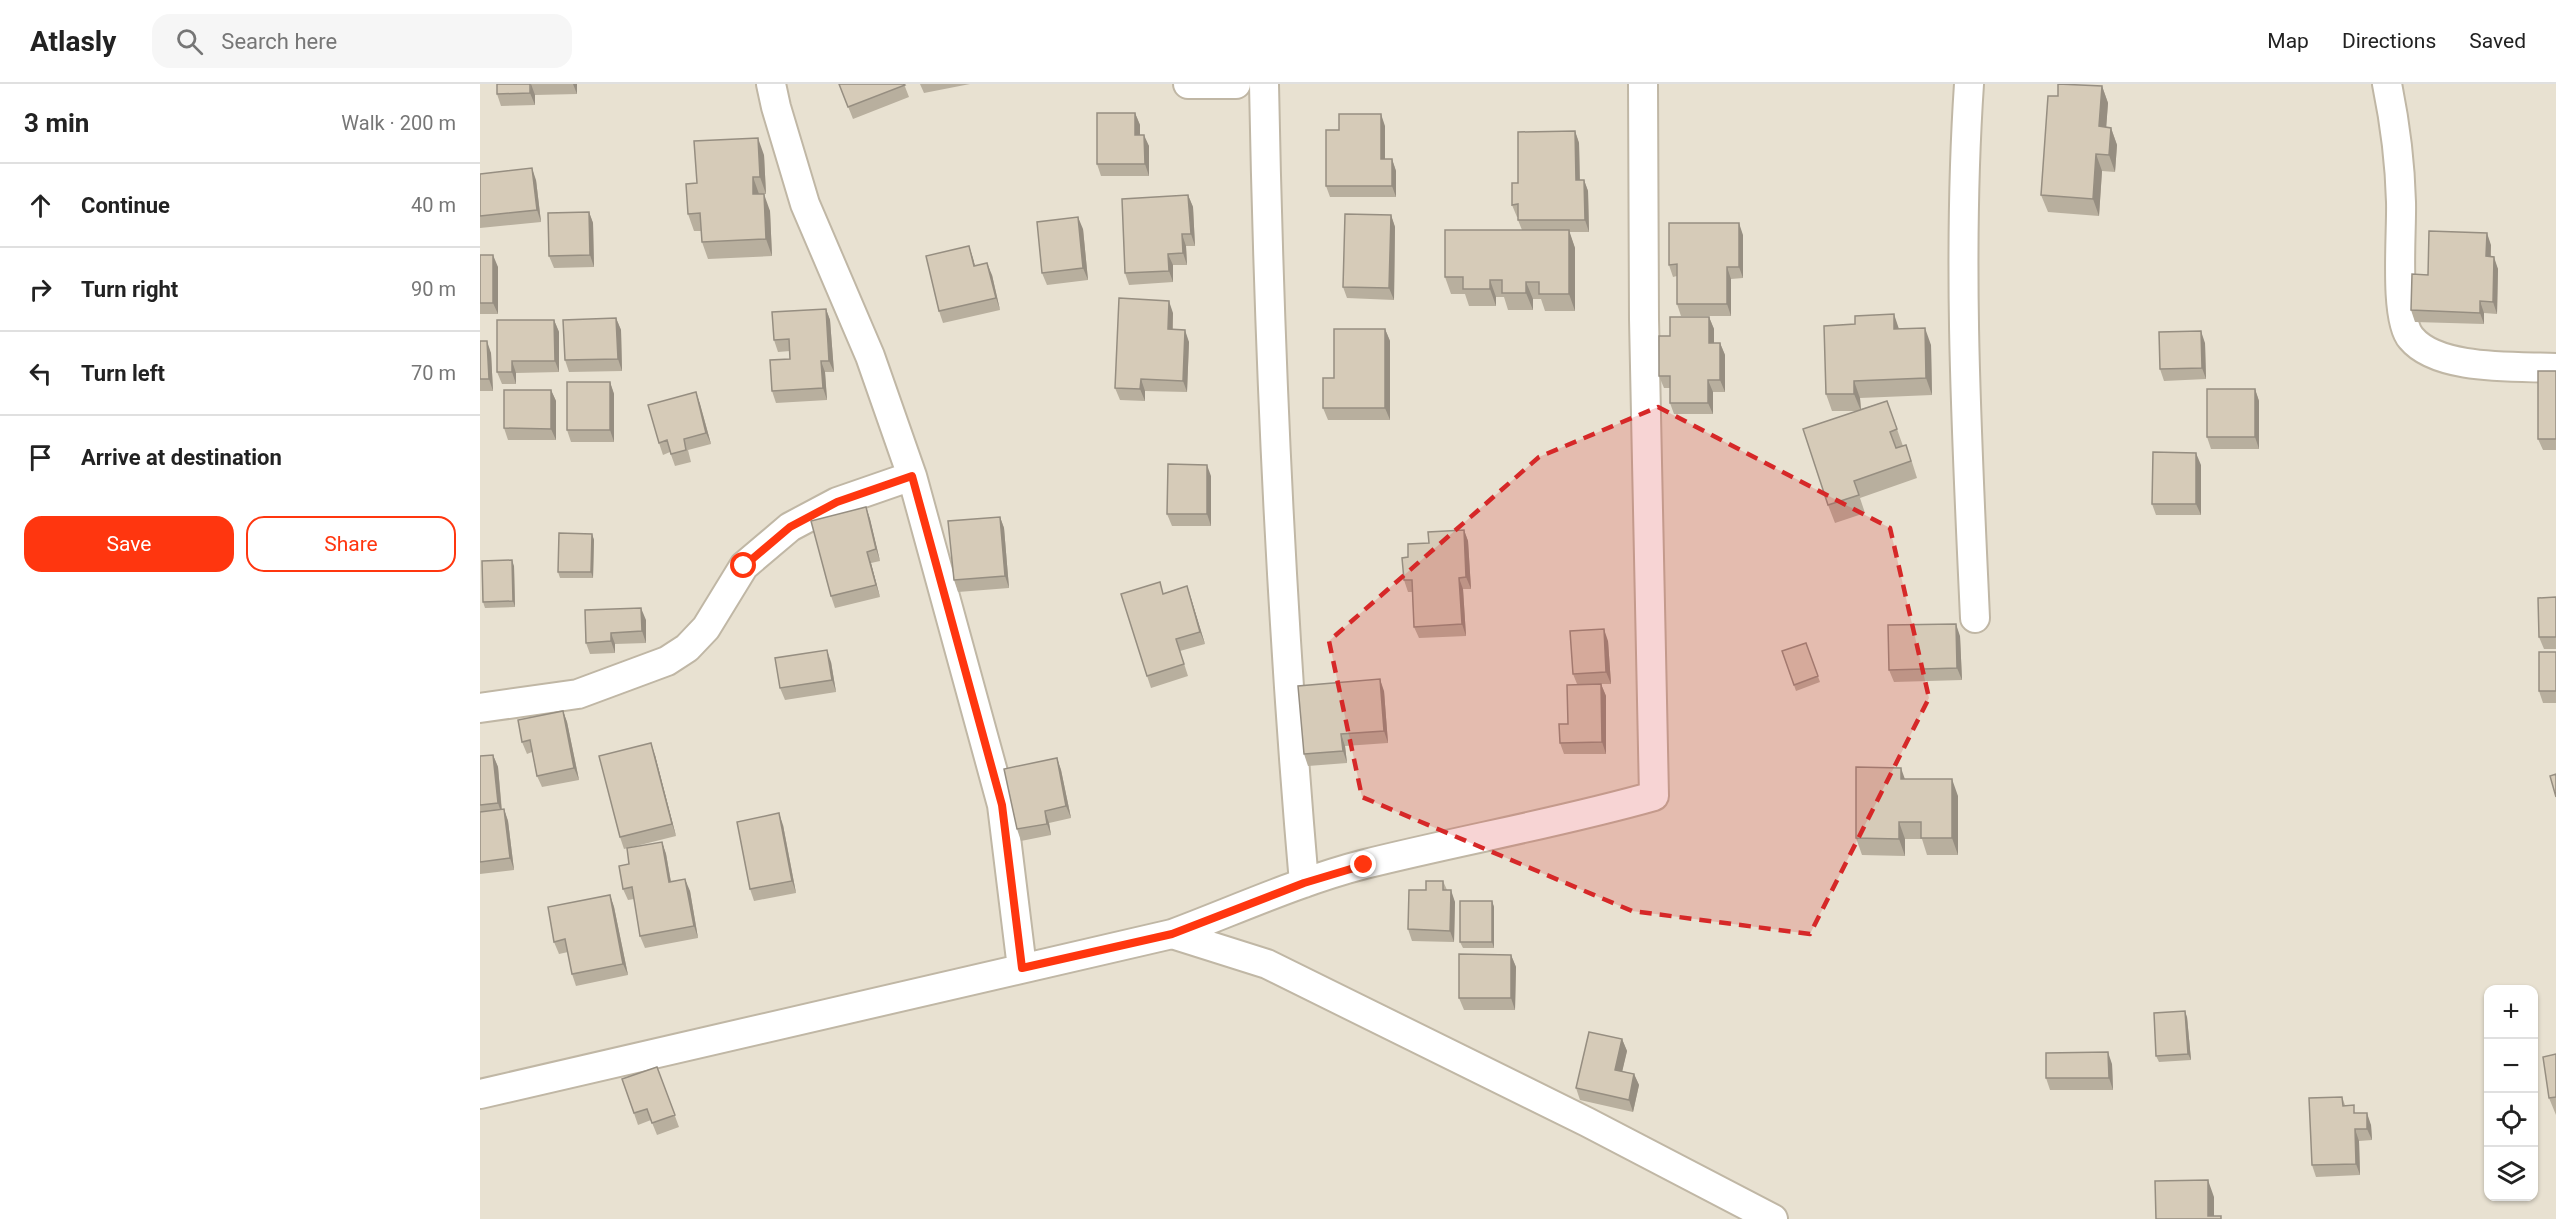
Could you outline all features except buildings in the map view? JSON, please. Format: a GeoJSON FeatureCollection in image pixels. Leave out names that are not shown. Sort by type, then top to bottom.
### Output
{"type":"FeatureCollection","features":[{"type":"Feature","properties":{"kind":"street"},"geometry":{"type":"LineString","coordinates":[[771,84],[805,204],[870,356],[912,476],[1002,805],[1022,968]]}},
{"type":"Feature","properties":{"kind":"street"},"geometry":{"type":"LineString","coordinates":[[1188,84],[1236,84]]}},
{"type":"Feature","properties":{"kind":"street"},"geometry":{"type":"LineString","coordinates":[[1264,84],[1268,288],[1295,780],[1304,883]]}},
{"type":"Feature","properties":{"kind":"street"},"geometry":{"type":"LineString","coordinates":[[480,1094],[1172,934],[1304,883],[1364,865],[1654,796],[1644,319],[1643,84]]}},
{"type":"Feature","properties":{"kind":"street"},"geometry":{"type":"LineString","coordinates":[[1968,84],[1964,159],[1967,450],[1975,618]]}},
{"type":"Feature","properties":{"kind":"street"},"geometry":{"type":"LineString","coordinates":[[2387,84],[2400,179],[2401,304],[2410,338],[2427,351],[2453,361],[2556,368]]}},
{"type":"Feature","properties":{"kind":"street"},"geometry":{"type":"LineString","coordinates":[[480,708],[578,694],[668,661],[687,648],[706,628],[744,566],[790,527],[837,502],[912,476]]}},
{"type":"Feature","properties":{"kind":"street"},"geometry":{"type":"LineString","coordinates":[[1172,934],[1267,964],[1587,1122],[1773,1219]]}},
{"type":"Feature","properties":{"kind":"highlighted area"},"geometry":{"type":"Polygon","coordinates":[[[1658,407],[1890,528],[1929,698],[1810,934],[1632,911],[1362,797],[1329,641],[1539,457],[1658,407]]]}},
{"type":"Feature","properties":{"kind":"shaded area"},"geometry":{"type":"Polygon","coordinates":[[[480,84],[2556,84],[2556,1219],[480,1219],[480,84]]]}},
{"type":"Feature","properties":{"kind":"route"},"geometry":{"type":"LineString","coordinates":[[744,566],[790,527],[837,502],[912,476],[1002,805],[1022,968],[1172,934],[1304,883],[1364,865]]}}]}
